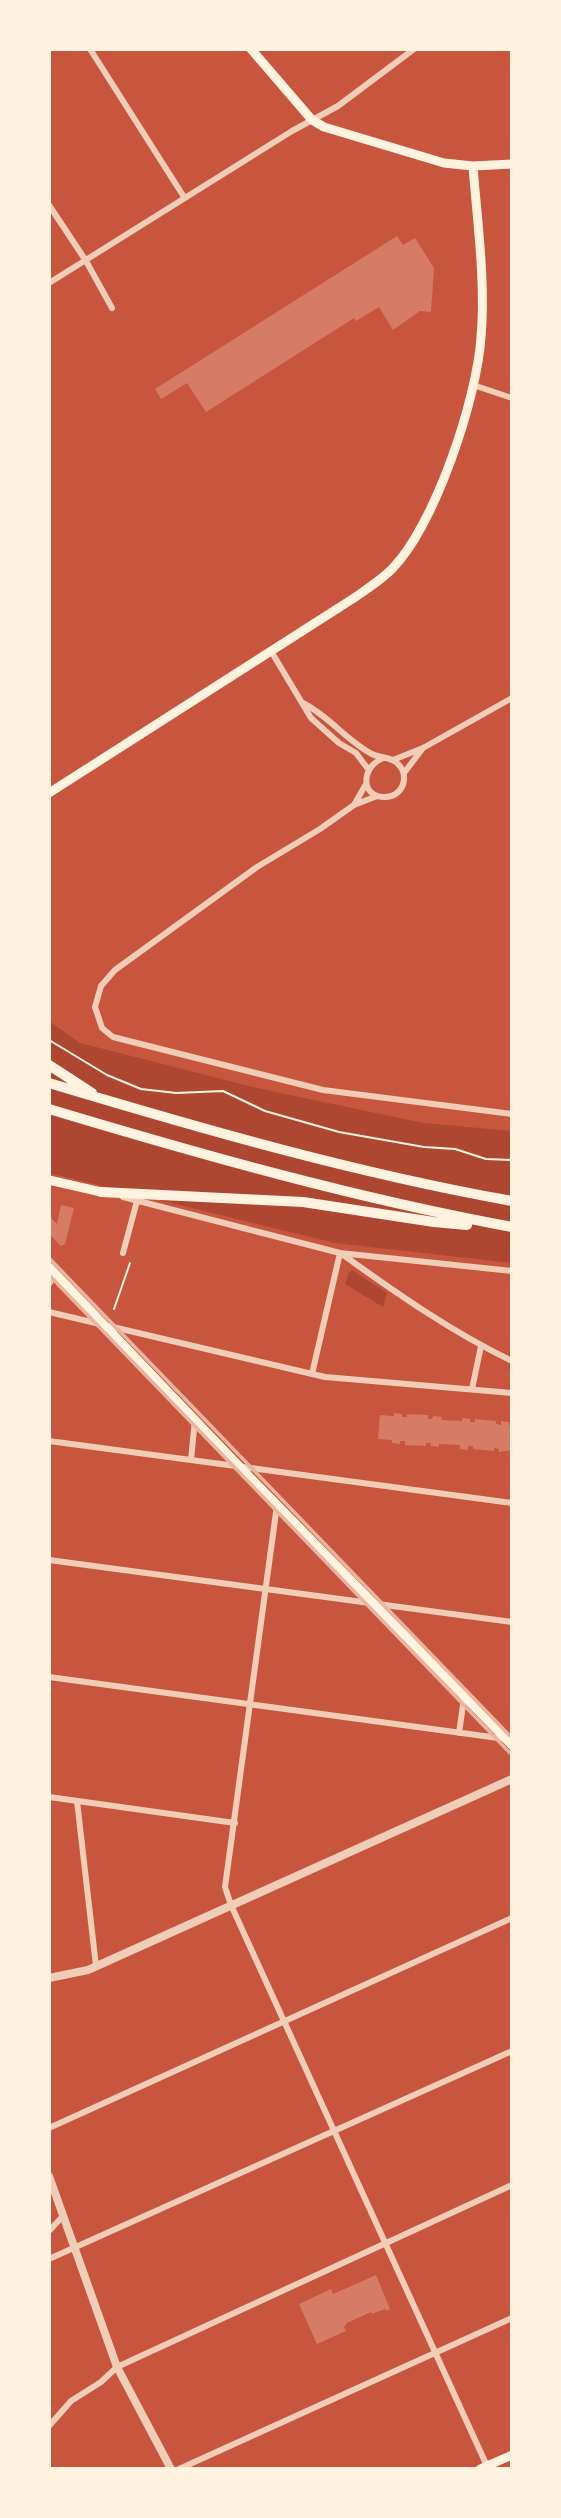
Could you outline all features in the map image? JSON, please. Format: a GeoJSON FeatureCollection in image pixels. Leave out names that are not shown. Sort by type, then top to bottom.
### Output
{"type":"FeatureCollection","features":[{"type":"Feature","properties":{"kind":"highway"},"geometry":{"type":"LineString","coordinates":[[49,1065],[100,1098]]}},
{"type":"Feature","properties":{"kind":"highway"},"geometry":{"type":"LineString","coordinates":[[49,1083],[335,1164],[512,1201]]}},
{"type":"Feature","properties":{"kind":"highway"},"geometry":{"type":"LineString","coordinates":[[49,1109],[230,1163],[330,1189],[512,1227]]}},
{"type":"Feature","properties":{"kind":"highway"},"geometry":{"type":"LineString","coordinates":[[101,1192],[303,1202],[434,1222],[512,1227]]}},
{"type":"Feature","properties":{"kind":"main road"},"geometry":{"type":"LineString","coordinates":[[251,49],[312,120],[338,133],[444,163],[473,166],[512,164]]}},
{"type":"Feature","properties":{"kind":"main road"},"geometry":{"type":"LineString","coordinates":[[49,793],[361,594],[393,568],[417,534],[433,504],[473,385],[480,349],[482,316],[473,166]]}},
{"type":"Feature","properties":{"kind":"main road"},"geometry":{"type":"LineString","coordinates":[[49,1180],[101,1192]]}},
{"type":"Feature","properties":{"kind":"main road"},"geometry":{"type":"LineString","coordinates":[[52,1270],[509,1742]]}},
{"type":"Feature","properties":{"kind":"main road"},"geometry":{"type":"LineString","coordinates":[[483,2468],[512,2455]]}},
{"type":"Feature","properties":{"kind":"street"},"geometry":{"type":"LineString","coordinates":[[89,49],[184,197]]}},
{"type":"Feature","properties":{"kind":"street"},"geometry":{"type":"LineString","coordinates":[[49,283],[184,197],[338,106],[414,49]]}},
{"type":"Feature","properties":{"kind":"street"},"geometry":{"type":"LineString","coordinates":[[49,205],[113,308]]}},
{"type":"Feature","properties":{"kind":"street"},"geometry":{"type":"LineString","coordinates":[[473,385],[512,398]]}},
{"type":"Feature","properties":{"kind":"street"},"geometry":{"type":"LineString","coordinates":[[271,651],[311,718],[356,753],[368,769]]}},
{"type":"Feature","properties":{"kind":"street"},"geometry":{"type":"LineString","coordinates":[[393,760],[423,748],[512,698]]}},
{"type":"Feature","properties":{"kind":"street"},"geometry":{"type":"LineString","coordinates":[[303,703],[319,711],[372,754],[400,765],[404,773],[404,784],[398,793],[388,798],[376,796],[354,805],[320,830],[257,867],[116,970],[101,986],[96,997],[95,1007],[102,1028],[113,1037],[147,1047],[310,1088],[351,1096],[512,1114]]}},
{"type":"Feature","properties":{"kind":"street"},"geometry":{"type":"LineString","coordinates":[[404,773],[423,748]]}},
{"type":"Feature","properties":{"kind":"street"},"geometry":{"type":"LineString","coordinates":[[354,805],[366,782],[368,769],[375,761],[384,758]]}},
{"type":"Feature","properties":{"kind":"street"},"geometry":{"type":"LineString","coordinates":[[366,782],[368,789],[376,796]]}},
{"type":"Feature","properties":{"kind":"street"},"geometry":{"type":"LineString","coordinates":[[101,1192],[340,1253],[512,1270]]}},
{"type":"Feature","properties":{"kind":"street"},"geometry":{"type":"LineString","coordinates":[[123,1253],[137,1201]]}},
{"type":"Feature","properties":{"kind":"street"},"geometry":{"type":"LineString","coordinates":[[340,1253],[481,1346],[512,1361]]}},
{"type":"Feature","properties":{"kind":"street"},"geometry":{"type":"LineString","coordinates":[[312,1374],[340,1253]]}},
{"type":"Feature","properties":{"kind":"street"},"geometry":{"type":"LineString","coordinates":[[49,1284],[52,1270]]}},
{"type":"Feature","properties":{"kind":"street"},"geometry":{"type":"LineString","coordinates":[[49,1312],[312,1374],[512,1393]]}},
{"type":"Feature","properties":{"kind":"street"},"geometry":{"type":"LineString","coordinates":[[472,1389],[481,1346]]}},
{"type":"Feature","properties":{"kind":"street"},"geometry":{"type":"LineString","coordinates":[[191,1460],[195,1419]]}},
{"type":"Feature","properties":{"kind":"street"},"geometry":{"type":"LineString","coordinates":[[49,1441],[512,1503]]}},
{"type":"Feature","properties":{"kind":"street"},"geometry":{"type":"LineString","coordinates":[[278,1504],[225,1887],[483,2468]]}},
{"type":"Feature","properties":{"kind":"street"},"geometry":{"type":"LineString","coordinates":[[49,1560],[512,1622]]}},
{"type":"Feature","properties":{"kind":"street"},"geometry":{"type":"LineString","coordinates":[[49,1677],[509,1742]]}},
{"type":"Feature","properties":{"kind":"street"},"geometry":{"type":"LineString","coordinates":[[459,1733],[464,1698]]}},
{"type":"Feature","properties":{"kind":"street"},"geometry":{"type":"LineString","coordinates":[[49,1979],[80,1973],[512,1779]]}},
{"type":"Feature","properties":{"kind":"street"},"geometry":{"type":"LineString","coordinates":[[49,1797],[235,1823]]}},
{"type":"Feature","properties":{"kind":"street"},"geometry":{"type":"LineString","coordinates":[[76,1801],[96,1966]]}},
{"type":"Feature","properties":{"kind":"street"},"geometry":{"type":"LineString","coordinates":[[49,2128],[512,1918]]}},
{"type":"Feature","properties":{"kind":"street"},"geometry":{"type":"LineString","coordinates":[[49,2259],[512,2051]]}},
{"type":"Feature","properties":{"kind":"street"},"geometry":{"type":"LineString","coordinates":[[49,2176],[117,2367],[171,2469]]}},
{"type":"Feature","properties":{"kind":"street"},"geometry":{"type":"LineString","coordinates":[[49,2426],[71,2401],[101,2382],[117,2367],[512,2185]]}},
{"type":"Feature","properties":{"kind":"street"},"geometry":{"type":"LineString","coordinates":[[49,2231],[63,2216]]}},
{"type":"Feature","properties":{"kind":"street"},"geometry":{"type":"LineString","coordinates":[[179,2469],[512,2318]]}},
{"type":"Feature","properties":{"kind":"path"},"geometry":{"type":"LineString","coordinates":[[49,1040],[107,1075],[141,1089],[176,1093],[223,1091],[265,1111],[339,1132],[424,1147],[455,1149],[486,1159],[512,1160]]}},
{"type":"Feature","properties":{"kind":"path"},"geometry":{"type":"LineString","coordinates":[[114,1309],[130,1263]]}},
{"type":"Feature","properties":{"kind":"shaded area"},"geometry":{"type":"Polygon","coordinates":[[[49,1021],[80,1043],[257,1088],[423,1123],[512,1131],[512,1263],[335,1243],[49,1173],[49,1021]]]}},
{"type":"Feature","properties":{"kind":"shaded area"},"geometry":{"type":"Polygon","coordinates":[[[352,1270],[387,1293],[383,1307],[345,1284],[352,1270]]]}},
{"type":"Feature","properties":{"kind":"building"},"geometry":{"type":"Polygon","coordinates":[[[397,236],[403,245],[415,238],[434,268],[431,312],[420,311],[393,330],[379,307],[356,321],[354,318],[206,412],[187,383],[161,399],[155,389],[397,236]]]}},
{"type":"Feature","properties":{"kind":"building"},"geometry":{"type":"Polygon","coordinates":[[[61,1205],[74,1208],[65,1244],[61,1246],[49,1234],[49,1216],[57,1224],[61,1205]]]}},
{"type":"Feature","properties":{"kind":"building"},"geometry":{"type":"Polygon","coordinates":[[[394,1413],[402,1414],[402,1417],[407,1417],[407,1414],[428,1415],[428,1419],[433,1416],[442,1417],[441,1420],[462,1421],[462,1418],[470,1419],[470,1422],[475,1422],[475,1419],[496,1421],[496,1424],[501,1425],[501,1421],[509,1422],[512,1426],[512,1450],[499,1452],[499,1449],[494,1448],[494,1451],[468,1446],[468,1450],[460,1449],[460,1445],[439,1444],[439,1447],[431,1446],[431,1443],[426,1443],[426,1446],[405,1445],[405,1441],[400,1441],[400,1444],[392,1443],[392,1440],[378,1439],[380,1415],[394,1416],[394,1413]]]}},
{"type":"Feature","properties":{"kind":"building"},"geometry":{"type":"Polygon","coordinates":[[[376,2275],[390,2309],[372,2314],[371,2312],[347,2323],[344,2327],[346,2331],[317,2344],[299,2304],[331,2289],[333,2294],[376,2275]]]}},
{"type":"Feature","properties":{"kind":"railway"},"geometry":{"type":"LineString","coordinates":[[49,1258],[512,1738]]}},
{"type":"Feature","properties":{"kind":"railway"},"geometry":{"type":"LineString","coordinates":[[49,1275],[512,1755]]}}]}
